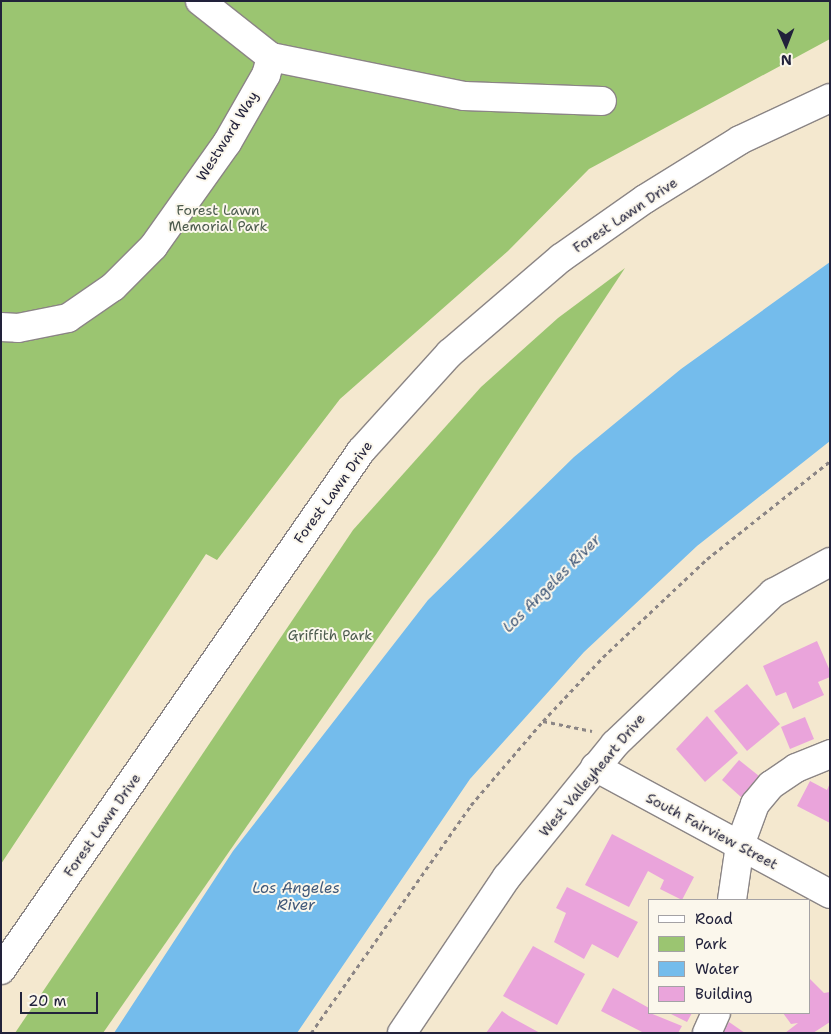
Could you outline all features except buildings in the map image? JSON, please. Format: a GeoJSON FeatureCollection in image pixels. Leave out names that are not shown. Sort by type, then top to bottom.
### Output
{"type":"FeatureCollection","features":[{"type":"Feature","properties":{"kind":"street"},"geometry":{"type":"LineString","coordinates":[[200,1],[268,66],[464,96],[602,101]]}},
{"type":"Feature","properties":{"kind":"street","name":"Westward Way"},"geometry":{"type":"LineString","coordinates":[[1,326],[18,328],[68,318],[113,287],[153,247],[227,143],[268,66]]}},
{"type":"Feature","properties":{"kind":"street","name":"Forest Lawn Drive"},"geometry":{"type":"LineString","coordinates":[[1,970],[361,451],[450,354],[561,258],[644,200],[740,140],[830,98]]}},
{"type":"Feature","properties":{"kind":"street","name":"West Valleyheart Drive"},"geometry":{"type":"LineString","coordinates":[[402,1033],[507,876],[614,744],[773,593],[830,562]]}},
{"type":"Feature","properties":{"kind":"street"},"geometry":{"type":"LineString","coordinates":[[732,899],[740,845],[755,804],[771,785],[830,754]]}},
{"type":"Feature","properties":{"kind":"street","name":"South Fairview Street"},"geometry":{"type":"LineString","coordinates":[[595,767],[830,894]]}},
{"type":"Feature","properties":{"kind":"street"},"geometry":{"type":"LineString","coordinates":[[707,1033],[716,1014]]}},
{"type":"Feature","properties":{"kind":"path"},"geometry":{"type":"LineString","coordinates":[[311,1033],[471,805],[543,721],[603,657],[707,559],[830,461]]}},
{"type":"Feature","properties":{"kind":"path"},"geometry":{"type":"LineString","coordinates":[[543,721],[583,726],[614,744]]}},
{"type":"Feature","properties":{"kind":"green space","name":"Forest Lawn Memorial Park"},"geometry":{"type":"Polygon","coordinates":[[[1,1],[830,1],[830,39],[589,169],[508,251],[340,399],[217,560],[206,554],[1,864],[1,1]]]}},
{"type":"Feature","properties":{"kind":"green space","name":"Griffith Park"},"geometry":{"type":"Polygon","coordinates":[[[625,268],[437,553],[103,1033],[15,1033],[353,530],[481,387],[558,318],[625,268]]]}},
{"type":"Feature","properties":{"kind":"water","name":"Los Angeles River"},"geometry":{"type":"Polygon","coordinates":[[[830,262],[830,441],[697,546],[584,652],[470,779],[297,1033],[114,1033],[233,851],[428,600],[574,457],[681,369],[830,262]]]}}]}
